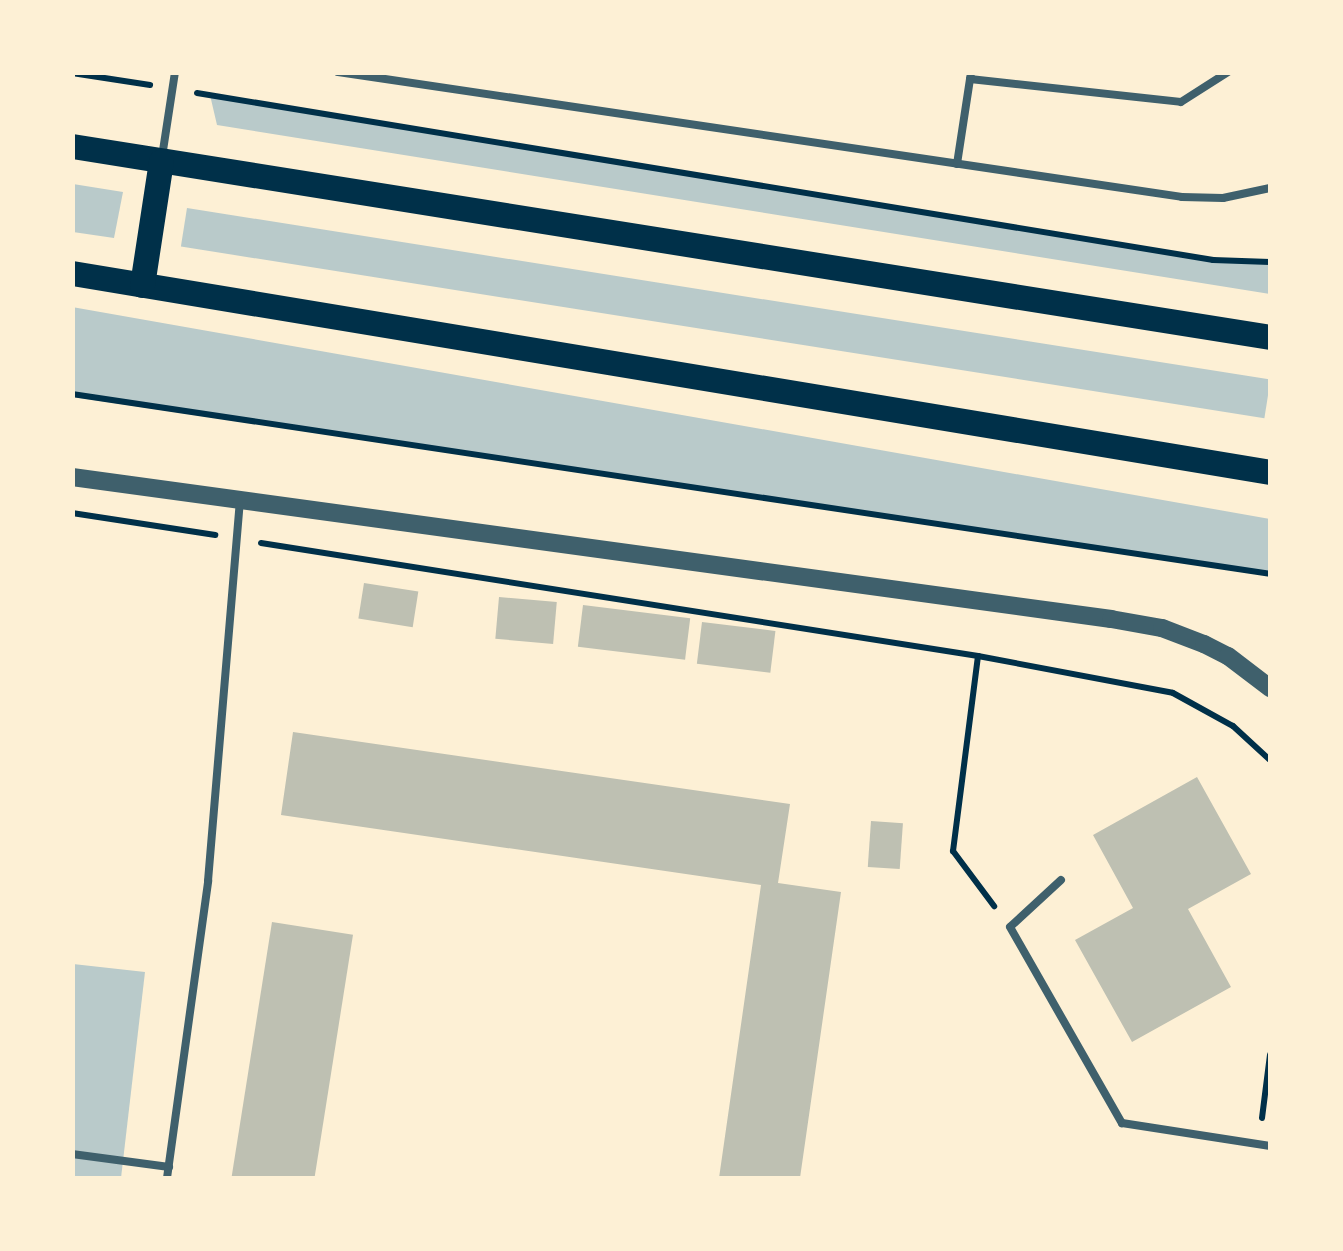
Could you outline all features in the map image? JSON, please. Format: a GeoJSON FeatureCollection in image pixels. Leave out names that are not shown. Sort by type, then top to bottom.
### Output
{"type":"FeatureCollection","features":[{"type":"Feature","properties":{"kind":"main road"},"geometry":{"type":"LineString","coordinates":[[72,146],[1270,337]]}},
{"type":"Feature","properties":{"kind":"main road"},"geometry":{"type":"LineString","coordinates":[[142,285],[161,162]]}},
{"type":"Feature","properties":{"kind":"main road"},"geometry":{"type":"LineString","coordinates":[[72,273],[1270,472]]}},
{"type":"Feature","properties":{"kind":"street"},"geometry":{"type":"LineString","coordinates":[[72,477],[1128,622],[1204,644],[1228,656],[1270,688]]}},
{"type":"Feature","properties":{"kind":"lane"},"geometry":{"type":"LineString","coordinates":[[161,162],[175,72]]}},
{"type":"Feature","properties":{"kind":"lane"},"geometry":{"type":"LineString","coordinates":[[338,72],[1182,197],[1223,198],[1270,188]]}},
{"type":"Feature","properties":{"kind":"lane"},"geometry":{"type":"LineString","coordinates":[[957,164],[970,76],[1182,102],[1228,72]]}},
{"type":"Feature","properties":{"kind":"lane"},"geometry":{"type":"LineString","coordinates":[[167,1178],[208,881],[240,503]]}},
{"type":"Feature","properties":{"kind":"lane"},"geometry":{"type":"LineString","coordinates":[[1061,880],[1010,927],[1122,1124],[1270,1146]]}},
{"type":"Feature","properties":{"kind":"lane"},"geometry":{"type":"LineString","coordinates":[[72,1154],[169,1168]]}},
{"type":"Feature","properties":{"kind":"path"},"geometry":{"type":"LineString","coordinates":[[72,73],[1212,260],[1270,262]]}},
{"type":"Feature","properties":{"kind":"path"},"geometry":{"type":"LineString","coordinates":[[72,394],[1270,574]]}},
{"type":"Feature","properties":{"kind":"path"},"geometry":{"type":"LineString","coordinates":[[72,513],[978,656],[1172,692],[1233,726],[1270,760]]}},
{"type":"Feature","properties":{"kind":"path"},"geometry":{"type":"LineString","coordinates":[[978,656],[953,851],[1010,927]]}},
{"type":"Feature","properties":{"kind":"shaded area"},"geometry":{"type":"Polygon","coordinates":[[[210,95],[1213,260],[1270,262],[1270,294],[217,125],[210,95]]]}},
{"type":"Feature","properties":{"kind":"shaded area"},"geometry":{"type":"Polygon","coordinates":[[[73,184],[123,192],[114,238],[73,232],[73,184]]]}},
{"type":"Feature","properties":{"kind":"shaded area"},"geometry":{"type":"Polygon","coordinates":[[[187,208],[1270,380],[1264,418],[181,247],[187,208]]]}},
{"type":"Feature","properties":{"kind":"shaded area"},"geometry":{"type":"Polygon","coordinates":[[[72,307],[1270,519],[1270,574],[73,397],[72,307]]]}},
{"type":"Feature","properties":{"kind":"shaded area"},"geometry":{"type":"Polygon","coordinates":[[[73,964],[145,972],[121,1178],[73,1178],[73,964]]]}},
{"type":"Feature","properties":{"kind":"building"},"geometry":{"type":"Polygon","coordinates":[[[364,583],[418,592],[413,627],[358,619],[364,583]]]}},
{"type":"Feature","properties":{"kind":"building"},"geometry":{"type":"Polygon","coordinates":[[[499,597],[557,602],[553,644],[495,639],[499,597]]]}},
{"type":"Feature","properties":{"kind":"building"},"geometry":{"type":"Polygon","coordinates":[[[583,605],[690,618],[685,660],[578,647],[583,605]]]}},
{"type":"Feature","properties":{"kind":"building"},"geometry":{"type":"Polygon","coordinates":[[[702,622],[775,631],[770,673],[697,664],[702,622]]]}},
{"type":"Feature","properties":{"kind":"building"},"geometry":{"type":"Polygon","coordinates":[[[293,732],[790,804],[778,883],[841,892],[800,1178],[719,1178],[761,885],[281,815],[293,732]]]}},
{"type":"Feature","properties":{"kind":"building"},"geometry":{"type":"Polygon","coordinates":[[[1197,777],[1251,874],[1188,909],[1231,987],[1132,1042],[1075,940],[1133,908],[1093,835],[1197,777]]]}},
{"type":"Feature","properties":{"kind":"building"},"geometry":{"type":"Polygon","coordinates":[[[871,821],[903,823],[900,869],[868,867],[871,821]]]}},
{"type":"Feature","properties":{"kind":"building"},"geometry":{"type":"Polygon","coordinates":[[[272,922],[353,935],[314,1178],[231,1178],[272,922]]]}}]}
